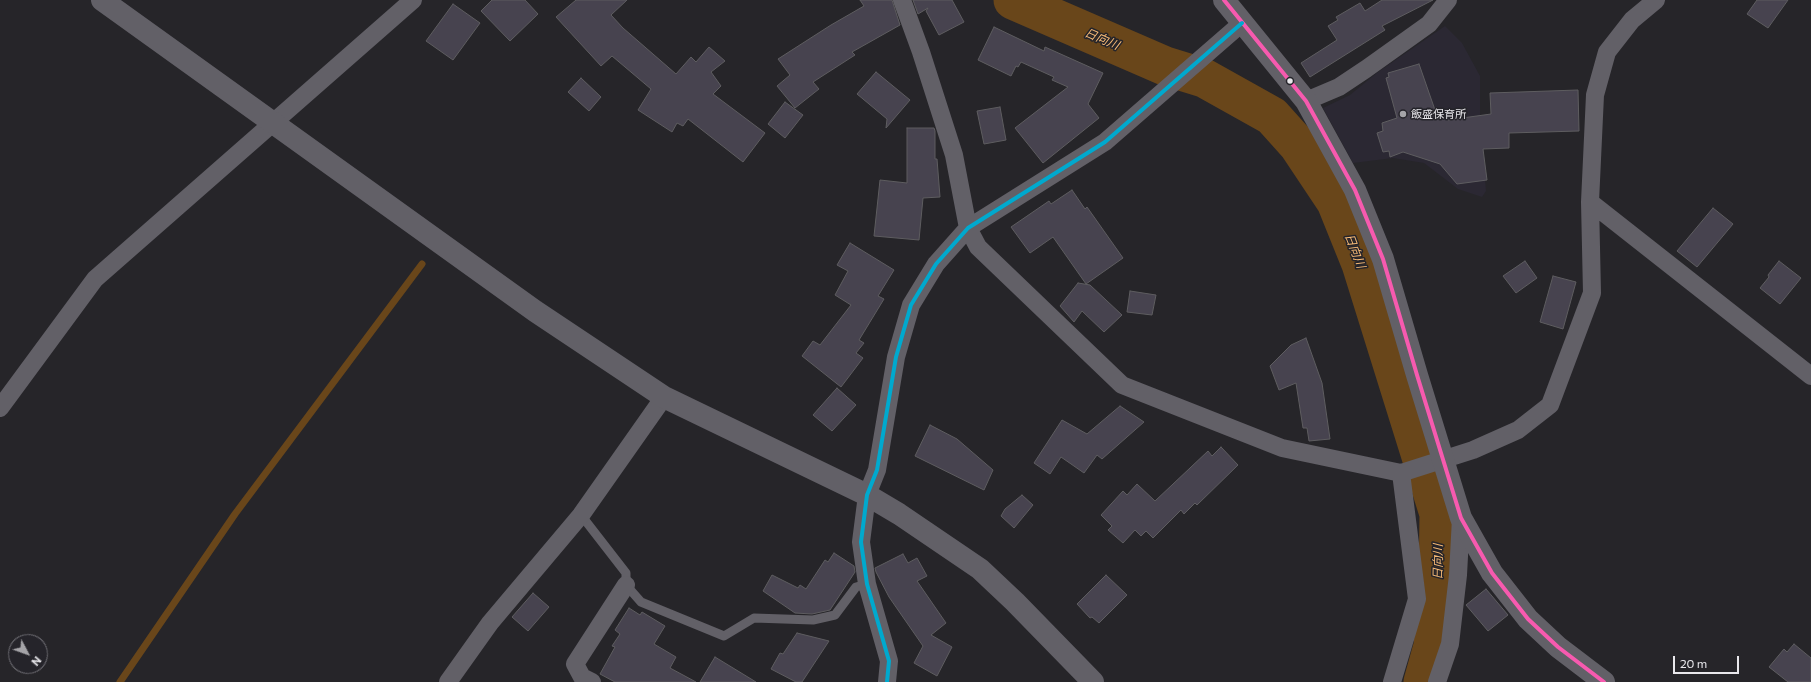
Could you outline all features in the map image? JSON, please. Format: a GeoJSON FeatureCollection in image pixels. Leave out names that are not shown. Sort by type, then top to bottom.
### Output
{"type":"FeatureCollection","features":[{"type":"Feature","properties":{"kind":"street"},"geometry":{"type":"LineString","coordinates":[[102,0],[535,311],[664,397],[867,495],[900,514],[980,569],[1015,602],[1093,682]]}},
{"type":"Feature","properties":{"kind":"street"},"geometry":{"type":"LineString","coordinates":[[0,408],[95,279],[413,0]]}},
{"type":"Feature","properties":{"kind":"street"},"geometry":{"type":"LineString","coordinates":[[902,0],[921,52],[954,156],[968,228],[978,247],[1122,385],[1282,448],[1401,473],[1443,458],[1473,450],[1518,430],[1550,405],[1592,293],[1590,202],[1595,95],[1606,52],[1632,20],[1656,0]]}},
{"type":"Feature","properties":{"kind":"street"},"geometry":{"type":"LineString","coordinates":[[1224,0],[1306,101],[1355,190],[1383,259],[1461,518],[1492,573],[1528,619],[1558,647],[1604,682]]}},
{"type":"Feature","properties":{"kind":"street"},"geometry":{"type":"LineString","coordinates":[[1306,101],[1339,87],[1366,69],[1429,24],[1448,0]]}},
{"type":"Feature","properties":{"kind":"street"},"geometry":{"type":"LineString","coordinates":[[887,682],[889,661],[867,584],[861,542],[867,495],[877,470],[896,357],[911,305],[936,264],[968,228],[1106,142],[1242,23]]}},
{"type":"Feature","properties":{"kind":"street"},"geometry":{"type":"LineString","coordinates":[[1590,202],[1811,376]]}},
{"type":"Feature","properties":{"kind":"street"},"geometry":{"type":"LineString","coordinates":[[448,682],[490,623],[581,515],[664,397]]}},
{"type":"Feature","properties":{"kind":"street"},"geometry":{"type":"LineString","coordinates":[[1392,682],[1417,599],[1401,473]]}},
{"type":"Feature","properties":{"kind":"street"},"geometry":{"type":"LineString","coordinates":[[1437,682],[1450,644],[1458,575],[1461,518]]}},
{"type":"Feature","properties":{"kind":"street"},"geometry":{"type":"LineString","coordinates":[[592,682],[582,677],[575,664],[626,585]]}},
{"type":"Feature","properties":{"kind":"lane"},"geometry":{"type":"LineString","coordinates":[[581,515],[626,573],[626,585],[641,602],[724,636],[754,618],[813,620],[835,615],[856,587],[867,584]]}},
{"type":"Feature","properties":{"kind":"shaded area","name":"飯盛保育所"},"geometry":{"type":"Polygon","coordinates":[[[1445,26],[1462,43],[1480,76],[1480,120],[1486,191],[1482,197],[1458,189],[1424,163],[1393,158],[1353,163],[1323,108],[1350,95],[1378,72],[1445,26]]]}},
{"type":"Feature","properties":{"kind":"building"},"geometry":{"type":"Polygon","coordinates":[[[492,0],[525,0],[538,14],[510,41],[481,11],[492,0]]]}},
{"type":"Feature","properties":{"kind":"building"},"geometry":{"type":"Polygon","coordinates":[[[576,0],[627,0],[611,15],[623,28],[676,74],[691,57],[696,62],[709,47],[725,61],[711,72],[721,86],[713,94],[765,133],[743,162],[688,119],[683,126],[677,123],[672,132],[638,110],[651,89],[612,56],[601,66],[556,17],[576,0]]]}},
{"type":"Feature","properties":{"kind":"building"},"geometry":{"type":"Polygon","coordinates":[[[860,0],[892,0],[900,25],[852,52],[855,55],[813,82],[819,89],[795,108],[777,86],[790,75],[778,59],[864,6],[860,0]]]}},
{"type":"Feature","properties":{"kind":"building"},"geometry":{"type":"Polygon","coordinates":[[[913,0],[952,0],[964,22],[939,35],[926,11],[928,8],[918,14],[913,0]]]}},
{"type":"Feature","properties":{"kind":"building"},"geometry":{"type":"Polygon","coordinates":[[[1382,0],[1433,0],[1382,26],[1385,30],[1310,77],[1301,63],[1337,40],[1328,26],[1338,20],[1336,17],[1360,3],[1365,11],[1382,0]]]}},
{"type":"Feature","properties":{"kind":"building"},"geometry":{"type":"Polygon","coordinates":[[[1757,0],[1788,0],[1768,28],[1747,14],[1757,0]]]}},
{"type":"Feature","properties":{"kind":"building"},"geometry":{"type":"Polygon","coordinates":[[[453,4],[480,23],[453,60],[426,41],[453,4]]]}},
{"type":"Feature","properties":{"kind":"building"},"geometry":{"type":"Polygon","coordinates":[[[994,27],[1044,51],[1045,47],[1103,73],[1088,104],[1099,118],[1043,163],[1015,128],[1068,87],[1052,80],[1054,77],[1021,62],[1018,67],[1016,66],[1011,76],[978,60],[994,27]]]}},
{"type":"Feature","properties":{"kind":"building"},"geometry":{"type":"Polygon","coordinates":[[[1419,64],[1435,110],[1448,120],[1491,114],[1490,93],[1578,90],[1579,131],[1509,133],[1509,148],[1483,149],[1487,180],[1457,184],[1440,164],[1403,152],[1390,157],[1389,151],[1383,152],[1377,133],[1383,131],[1382,123],[1397,118],[1386,78],[1389,77],[1388,73],[1419,64]]]}},
{"type":"Feature","properties":{"kind":"building"},"geometry":{"type":"Polygon","coordinates":[[[876,72],[910,100],[886,128],[887,119],[857,94],[876,72]]]}},
{"type":"Feature","properties":{"kind":"building"},"geometry":{"type":"Polygon","coordinates":[[[581,78],[601,97],[589,111],[568,92],[581,78]]]}},
{"type":"Feature","properties":{"kind":"building"},"geometry":{"type":"Polygon","coordinates":[[[785,102],[803,115],[785,138],[768,124],[785,102]]]}},
{"type":"Feature","properties":{"kind":"building"},"geometry":{"type":"Polygon","coordinates":[[[1000,107],[1006,140],[984,144],[977,111],[1000,107]]]}},
{"type":"Feature","properties":{"kind":"building"},"geometry":{"type":"Polygon","coordinates":[[[907,128],[934,128],[935,159],[937,159],[940,197],[923,198],[919,240],[874,236],[880,180],[907,183],[907,128]]]}},
{"type":"Feature","properties":{"kind":"building"},"geometry":{"type":"Polygon","coordinates":[[[1072,190],[1085,209],[1087,207],[1123,258],[1086,284],[1053,237],[1030,253],[1011,227],[1049,201],[1051,204],[1072,190]]]}},
{"type":"Feature","properties":{"kind":"building"},"geometry":{"type":"Polygon","coordinates":[[[1713,208],[1733,224],[1697,267],[1677,251],[1713,208]]]}},
{"type":"Feature","properties":{"kind":"building"},"geometry":{"type":"Polygon","coordinates":[[[850,243],[894,270],[878,296],[884,299],[859,340],[864,343],[856,353],[863,358],[841,387],[802,356],[813,341],[820,345],[851,305],[835,295],[848,271],[837,265],[850,243]]]}},
{"type":"Feature","properties":{"kind":"building"},"geometry":{"type":"Polygon","coordinates":[[[1525,261],[1537,278],[1516,293],[1503,276],[1525,261]]]}},
{"type":"Feature","properties":{"kind":"building"},"geometry":{"type":"Polygon","coordinates":[[[1779,261],[1801,278],[1780,304],[1760,288],[1779,261]]]}},
{"type":"Feature","properties":{"kind":"building"},"geometry":{"type":"Polygon","coordinates":[[[1553,276],[1576,282],[1563,329],[1540,322],[1553,276]]]}},
{"type":"Feature","properties":{"kind":"building"},"geometry":{"type":"Polygon","coordinates":[[[1078,283],[1090,285],[1122,315],[1104,332],[1082,311],[1074,322],[1060,306],[1078,283]]]}},
{"type":"Feature","properties":{"kind":"building"},"geometry":{"type":"Polygon","coordinates":[[[1130,291],[1156,295],[1152,315],[1127,312],[1130,291]]]}},
{"type":"Feature","properties":{"kind":"building"},"geometry":{"type":"Polygon","coordinates":[[[1306,338],[1322,383],[1330,439],[1309,441],[1307,428],[1303,428],[1296,383],[1279,390],[1270,366],[1291,345],[1306,338]]]}},
{"type":"Feature","properties":{"kind":"building"},"geometry":{"type":"Polygon","coordinates":[[[837,388],[856,405],[832,431],[813,415],[837,388]]]}},
{"type":"Feature","properties":{"kind":"building"},"geometry":{"type":"Polygon","coordinates":[[[1120,406],[1144,422],[1102,459],[1097,455],[1084,473],[1061,457],[1050,474],[1034,463],[1062,420],[1087,434],[1120,406]]]}},
{"type":"Feature","properties":{"kind":"building"},"geometry":{"type":"Polygon","coordinates":[[[930,425],[957,439],[993,470],[984,490],[915,456],[930,425]]]}},
{"type":"Feature","properties":{"kind":"building"},"geometry":{"type":"Polygon","coordinates":[[[1221,447],[1238,465],[1197,505],[1195,503],[1184,514],[1181,510],[1153,538],[1146,531],[1141,536],[1135,530],[1123,543],[1108,530],[1112,526],[1101,515],[1123,491],[1127,495],[1137,484],[1155,501],[1208,451],[1212,456],[1221,447]]]}},
{"type":"Feature","properties":{"kind":"building"},"geometry":{"type":"Polygon","coordinates":[[[1022,495],[1033,505],[1014,528],[1001,516],[1005,509],[1022,495]]]}},
{"type":"Feature","properties":{"kind":"building"},"geometry":{"type":"Polygon","coordinates":[[[834,553],[854,566],[855,572],[830,610],[812,614],[795,613],[763,591],[772,575],[798,588],[800,585],[806,589],[825,560],[828,562],[834,553]]]}},
{"type":"Feature","properties":{"kind":"building"},"geometry":{"type":"Polygon","coordinates":[[[903,554],[908,563],[917,558],[927,576],[917,581],[946,623],[931,635],[952,647],[937,676],[914,663],[923,646],[889,597],[876,572],[875,568],[903,554]]]}},
{"type":"Feature","properties":{"kind":"building"},"geometry":{"type":"Polygon","coordinates":[[[1106,575],[1127,595],[1099,623],[1092,617],[1090,618],[1077,604],[1106,575]]]}},
{"type":"Feature","properties":{"kind":"building"},"geometry":{"type":"Polygon","coordinates":[[[1486,589],[1508,615],[1488,631],[1466,605],[1486,589]]]}},
{"type":"Feature","properties":{"kind":"building"},"geometry":{"type":"Polygon","coordinates":[[[533,593],[549,607],[528,631],[512,617],[533,593]]]}},
{"type":"Feature","properties":{"kind":"building"},"geometry":{"type":"Polygon","coordinates":[[[629,608],[640,615],[642,612],[665,626],[654,644],[676,657],[670,668],[696,682],[615,682],[600,674],[615,647],[612,646],[620,634],[615,630],[629,608]]]}},
{"type":"Feature","properties":{"kind":"building"},"geometry":{"type":"Polygon","coordinates":[[[797,633],[829,641],[802,682],[796,682],[771,669],[780,653],[783,654],[797,633]]]}},
{"type":"Feature","properties":{"kind":"building"},"geometry":{"type":"Polygon","coordinates":[[[1794,644],[1811,658],[1811,682],[1788,682],[1769,667],[1784,649],[1787,652],[1794,644]]]}},
{"type":"Feature","properties":{"kind":"building"},"geometry":{"type":"Polygon","coordinates":[[[715,657],[756,682],[700,682],[715,657]]]}},
{"type":"Feature","properties":{"kind":"waterway","name":"日向川"},"geometry":{"type":"LineString","coordinates":[[1013,0],[1165,66],[1204,78],[1272,116],[1298,145],[1336,202],[1361,264],[1439,514],[1438,589],[1433,646],[1423,682]]}},
{"type":"Feature","properties":{"kind":"waterway"},"geometry":{"type":"LineString","coordinates":[[120,682],[235,514],[422,264]]}},
{"type":"Feature","properties":{"kind":"transit line"},"geometry":{"type":"LineString","coordinates":[[1224,0],[1306,101],[1355,190],[1383,259],[1461,518],[1492,573],[1528,619],[1558,647],[1604,682]]}},
{"type":"Feature","properties":{"kind":"transit line"},"geometry":{"type":"LineString","coordinates":[[887,682],[889,661],[867,584],[861,542],[867,495],[877,470],[896,357],[911,305],[936,264],[968,228],[1105,142],[1242,23]]}},
{"type":"Feature","properties":{"kind":"place","name":"飯盛保育所"},"geometry":{"type":"Point","coordinates":[1403,114]}}]}
